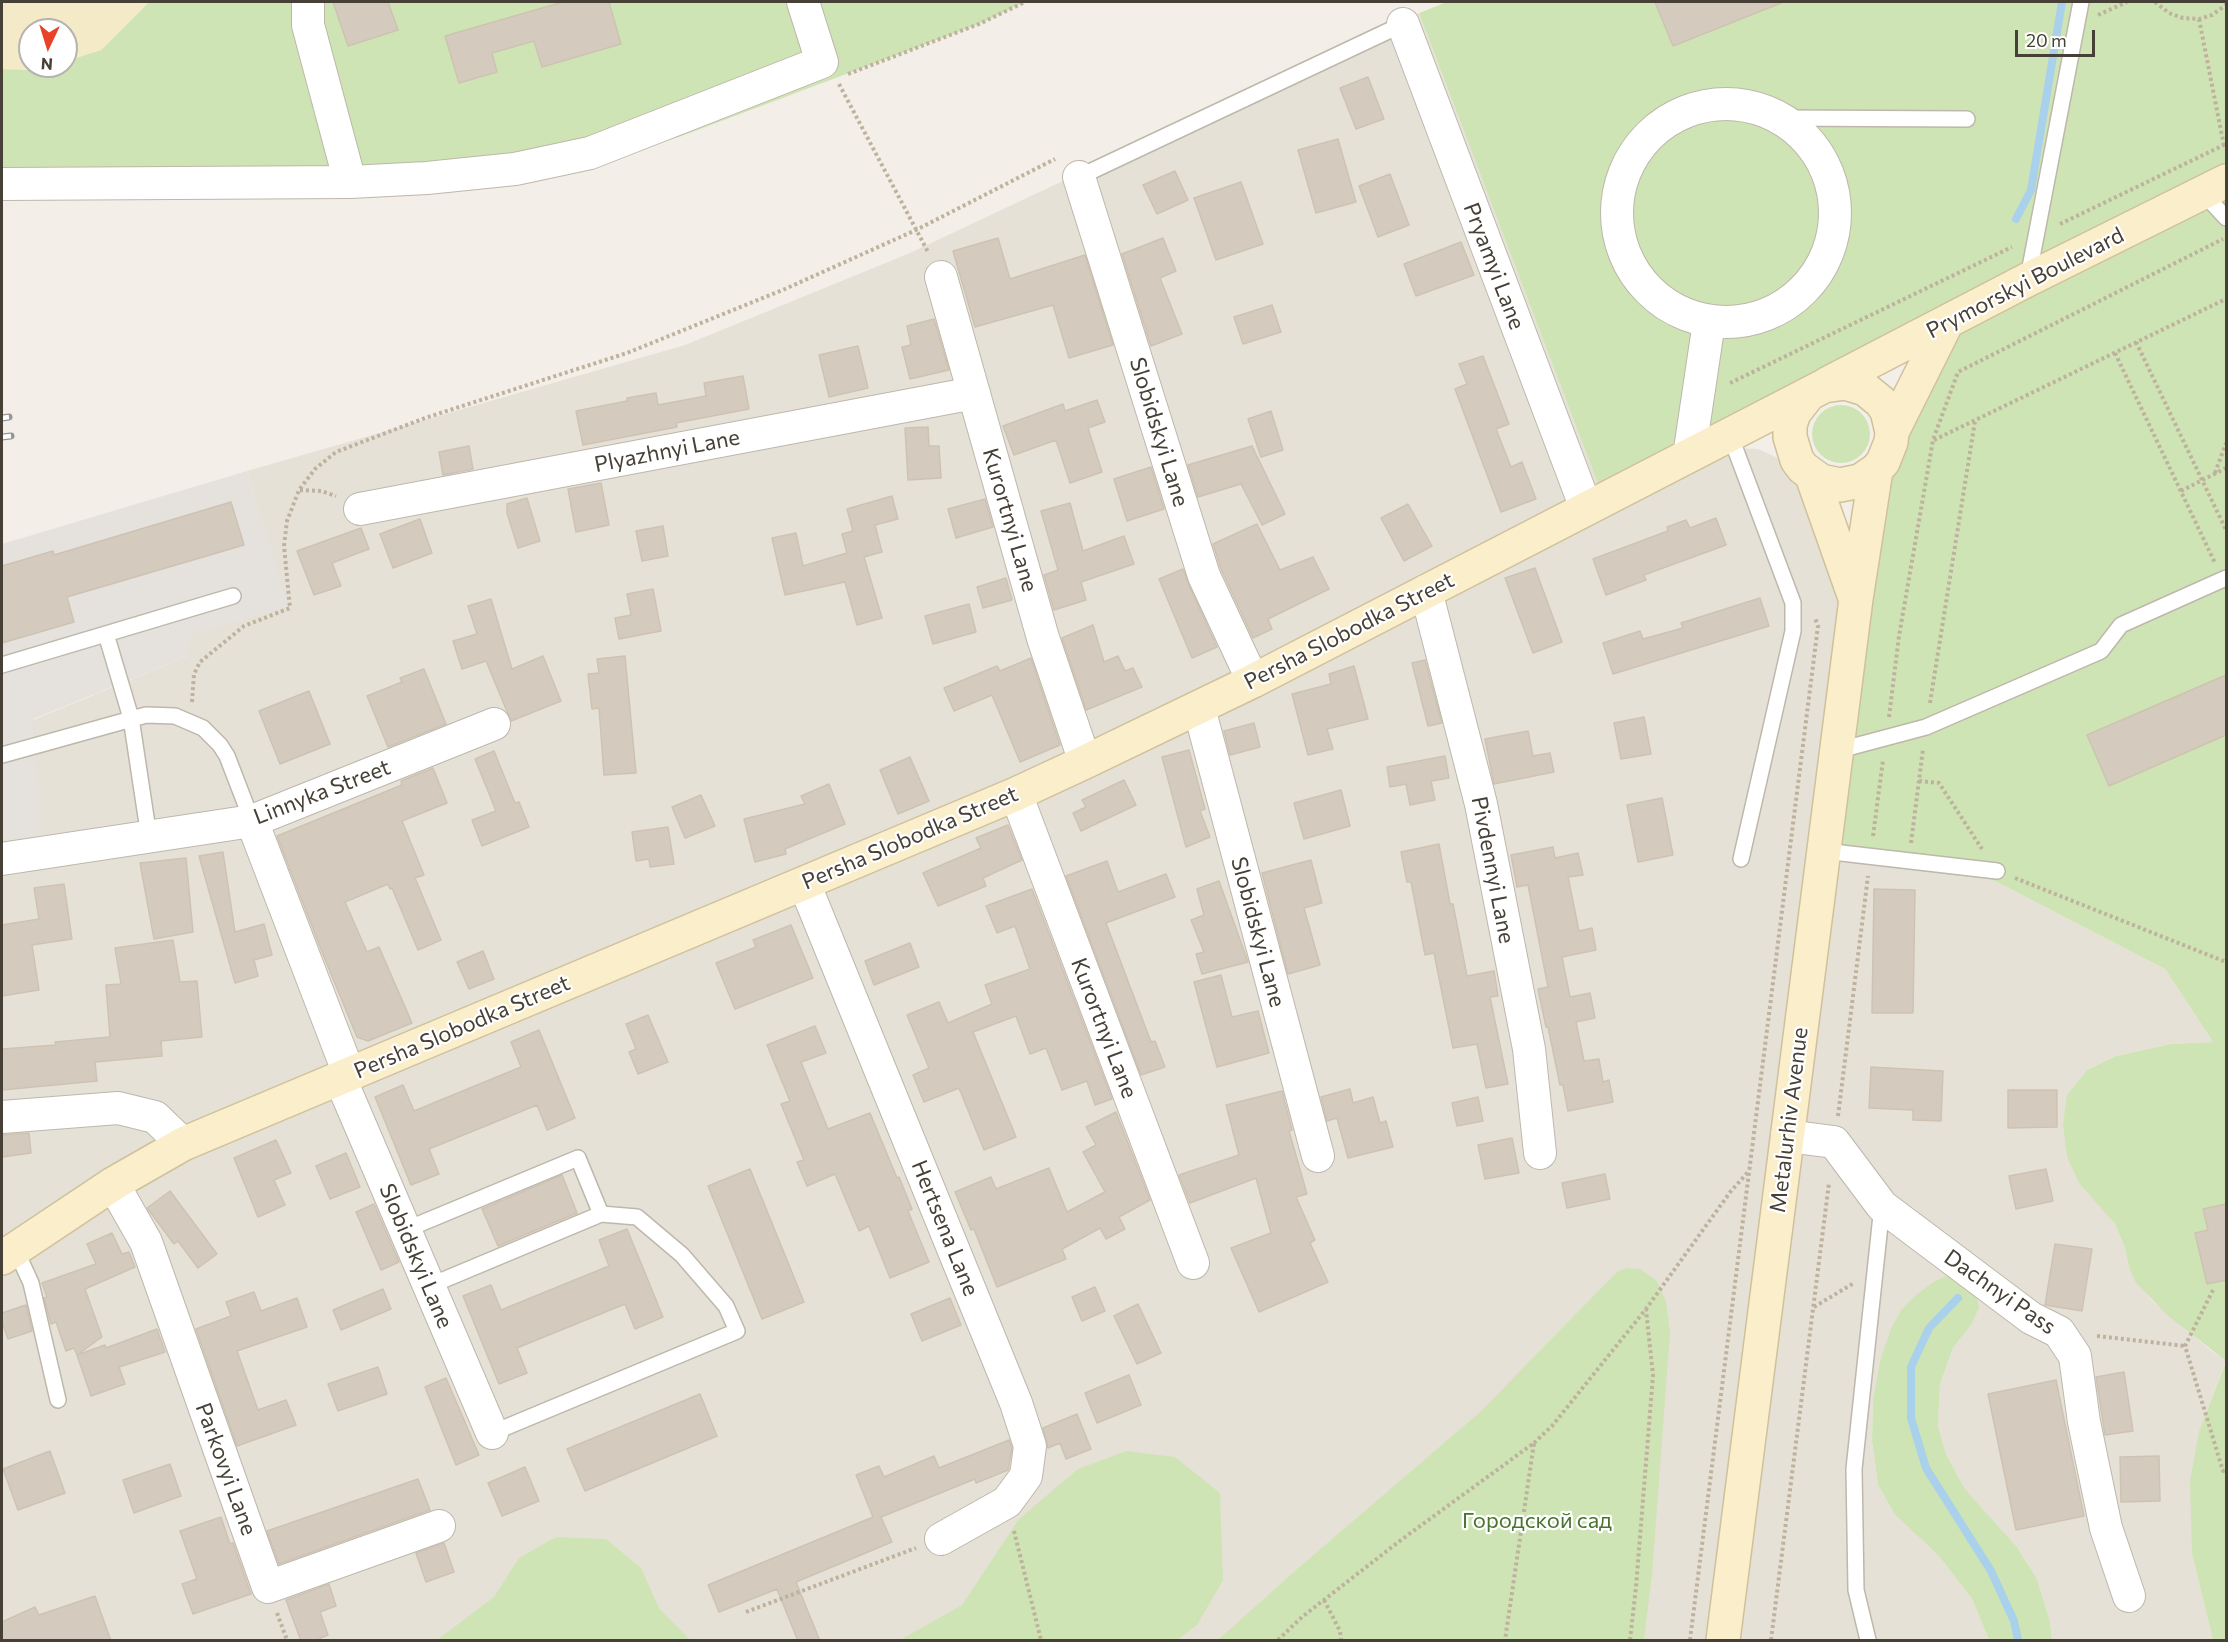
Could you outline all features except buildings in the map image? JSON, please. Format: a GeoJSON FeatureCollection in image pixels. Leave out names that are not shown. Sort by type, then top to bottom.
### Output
{"type":"FeatureCollection","features":[{"type":"Feature","properties":{"kind":"street"},"geometry":{"type":"LineString","coordinates":[[308,2],[308,25],[351,182]]}},
{"type":"Feature","properties":{"kind":"street"},"geometry":{"type":"LineString","coordinates":[[2,184],[351,182],[427,178],[515,169],[590,153],[822,62],[803,2]]}},
{"type":"Feature","properties":{"kind":"street","name":"Pryamyi Lane"},"geometry":{"type":"LineString","coordinates":[[1403,24],[1586,508]]}},
{"type":"Feature","properties":{"kind":"street"},"geometry":{"type":"LineString","coordinates":[[1743,105],[1780,118],[1811,143],[1830,178],[1836,217],[1828,255],[1807,288],[1779,310],[1745,322],[1709,322],[1675,310],[1647,290],[1626,260],[1616,222],[1620,183],[1638,148],[1667,121],[1703,106],[1743,105]]}},
{"type":"Feature","properties":{"kind":"street","name":"Slobidskyi Lane"},"geometry":{"type":"LineString","coordinates":[[1079,177],[1204,576],[1253,681]]}},
{"type":"Feature","properties":{"kind":"street","name":"Prymorskyi Boulevard"},"geometry":{"type":"LineString","coordinates":[[1816,390],[2027,280],[2215,187]]}},
{"type":"Feature","properties":{"kind":"street","name":"Kurortnyi Lane"},"geometry":{"type":"LineString","coordinates":[[941,277],[1043,638],[1085,762]]}},
{"type":"Feature","properties":{"kind":"street"},"geometry":{"type":"LineString","coordinates":[[1689,456],[1709,322]]}},
{"type":"Feature","properties":{"kind":"street"},"geometry":{"type":"LineString","coordinates":[[1892,432],[1887,411],[1874,395],[1865,389],[1845,383],[1816,390],[1794,413],[1790,425],[1792,449],[1803,468],[1812,476],[1821,481],[1840,485],[1860,481],[1876,470],[1888,453],[1892,432],[1947,322]]}},
{"type":"Feature","properties":{"kind":"street","name":"Persha Slobodka Street"},"geometry":{"type":"LineString","coordinates":[[8,1253],[113,1184],[183,1144],[1016,794],[1253,681],[1816,390]]}},
{"type":"Feature","properties":{"kind":"street","name":"Plyazhnyi Lane"},"geometry":{"type":"LineString","coordinates":[[360,509],[974,393]]}},
{"type":"Feature","properties":{"kind":"street"},"geometry":{"type":"LineString","coordinates":[[1737,431],[1792,449]]}},
{"type":"Feature","properties":{"kind":"street","name":"Metalurhiv Avenue"},"geometry":{"type":"LineString","coordinates":[[1723,1641],[1836,751],[1876,470]]}},
{"type":"Feature","properties":{"kind":"street"},"geometry":{"type":"LineString","coordinates":[[1812,476],[1856,599]]}},
{"type":"Feature","properties":{"kind":"street","name":"Pivdennyi Lane"},"geometry":{"type":"LineString","coordinates":[[1426,591],[1481,804],[1529,1049],[1540,1153]]}},
{"type":"Feature","properties":{"kind":"street","name":"Slobidskyi Lane"},"geometry":{"type":"LineString","coordinates":[[1199,708],[1318,1156]]}},
{"type":"Feature","properties":{"kind":"street","name":"Linnyka Street"},"geometry":{"type":"LineString","coordinates":[[2,860],[252,821],[494,724]]}},
{"type":"Feature","properties":{"kind":"street","name":"Kurortnyi Lane"},"geometry":{"type":"LineString","coordinates":[[1016,794],[1192,1263]]}},
{"type":"Feature","properties":{"kind":"street","name":"Slobidskyi Lane"},"geometry":{"type":"LineString","coordinates":[[252,821],[344,1076],[405,1230],[492,1433]]}},
{"type":"Feature","properties":{"kind":"street","name":"Hertsena Lane"},"geometry":{"type":"LineString","coordinates":[[804,883],[1016,1403],[1030,1446],[1026,1476],[1007,1502],[941,1539]]}},
{"type":"Feature","properties":{"kind":"street"},"geometry":{"type":"LineString","coordinates":[[2,1118],[118,1108],[155,1118],[183,1144]]}},
{"type":"Feature","properties":{"kind":"street"},"geometry":{"type":"LineString","coordinates":[[1787,1136],[1834,1142]]}},
{"type":"Feature","properties":{"kind":"street","name":"Dachnyi Pass"},"geometry":{"type":"LineString","coordinates":[[1834,1142],[1882,1206],[2031,1318],[2059,1332],[2075,1356],[2084,1422],[2106,1528],[2129,1596]]}},
{"type":"Feature","properties":{"kind":"street","name":"Parkovyi Lane"},"geometry":{"type":"LineString","coordinates":[[113,1184],[146,1242],[268,1587],[439,1526]]}},
{"type":"Feature","properties":{"kind":"lane"},"geometry":{"type":"LineString","coordinates":[[2027,280],[2081,2]]}},
{"type":"Feature","properties":{"kind":"lane"},"geometry":{"type":"LineString","coordinates":[[1079,177],[1403,24]]}},
{"type":"Feature","properties":{"kind":"lane"},"geometry":{"type":"LineString","coordinates":[[1780,118],[1967,119]]}},
{"type":"Feature","properties":{"kind":"lane"},"geometry":{"type":"LineString","coordinates":[[2215,187],[2226,218]]}},
{"type":"Feature","properties":{"kind":"lane"},"geometry":{"type":"LineString","coordinates":[[1737,431],[1793,603],[1793,631],[1741,859]]}},
{"type":"Feature","properties":{"kind":"lane"},"geometry":{"type":"LineString","coordinates":[[1836,751],[1926,727],[2101,651],[2121,625],[2225,579]]}},
{"type":"Feature","properties":{"kind":"lane"},"geometry":{"type":"LineString","coordinates":[[2,665],[233,596]]}},
{"type":"Feature","properties":{"kind":"lane"},"geometry":{"type":"LineString","coordinates":[[106,634],[131,718],[149,837]]}},
{"type":"Feature","properties":{"kind":"lane"},"geometry":{"type":"LineString","coordinates":[[2,755],[131,718],[160,714],[176,716],[190,721],[212,736],[224,751],[252,821]]}},
{"type":"Feature","properties":{"kind":"lane"},"geometry":{"type":"LineString","coordinates":[[1824,851],[1997,871]]}},
{"type":"Feature","properties":{"kind":"lane"},"geometry":{"type":"LineString","coordinates":[[405,1230],[578,1158],[601,1214]]}},
{"type":"Feature","properties":{"kind":"lane"},"geometry":{"type":"LineString","coordinates":[[1868,1641],[1856,1590],[1854,1469],[1882,1206]]}},
{"type":"Feature","properties":{"kind":"lane"},"geometry":{"type":"LineString","coordinates":[[429,1286],[601,1214],[637,1217],[682,1255],[726,1306],[737,1331],[492,1433]]}},
{"type":"Feature","properties":{"kind":"lane"},"geometry":{"type":"LineString","coordinates":[[8,1253],[31,1283],[58,1400]]}},
{"type":"Feature","properties":{"kind":"path"},"geometry":{"type":"LineString","coordinates":[[847,74],[979,24],[1025,2]]}},
{"type":"Feature","properties":{"kind":"path"},"geometry":{"type":"LineString","coordinates":[[2155,2],[2169,14],[2199,19],[2212,15],[2226,5]]}},
{"type":"Feature","properties":{"kind":"path"},"geometry":{"type":"LineString","coordinates":[[1697,398],[2225,145],[2199,19]]}},
{"type":"Feature","properties":{"kind":"path"},"geometry":{"type":"LineString","coordinates":[[836,78],[941,277]]}},
{"type":"Feature","properties":{"kind":"path"},"geometry":{"type":"LineString","coordinates":[[190,721],[194,674],[200,662],[244,626],[290,608],[284,546],[287,521],[299,490],[315,469],[336,453],[425,418],[627,352],[785,289],[916,230],[1064,154],[1070,155],[1073,159],[1079,177]]}},
{"type":"Feature","properties":{"kind":"path"},"geometry":{"type":"LineString","coordinates":[[1771,1641],[1899,636],[1933,440],[1958,372],[2226,237]]}},
{"type":"Feature","properties":{"kind":"path"},"geometry":{"type":"LineString","coordinates":[[1933,440],[2226,299]]}},
{"type":"Feature","properties":{"kind":"path"},"geometry":{"type":"LineString","coordinates":[[2136,342],[2226,530]]}},
{"type":"Feature","properties":{"kind":"path"},"geometry":{"type":"LineString","coordinates":[[2115,353],[2225,579]]}},
{"type":"Feature","properties":{"kind":"path"},"geometry":{"type":"LineString","coordinates":[[1909,861],[1926,727],[1975,421]]}},
{"type":"Feature","properties":{"kind":"path"},"geometry":{"type":"LineString","coordinates":[[2214,474],[2226,443]]}},
{"type":"Feature","properties":{"kind":"path"},"geometry":{"type":"LineString","coordinates":[[2181,491],[2226,468]]}},
{"type":"Feature","properties":{"kind":"path"},"geometry":{"type":"LineString","coordinates":[[299,490],[321,491],[342,498],[360,509]]}},
{"type":"Feature","properties":{"kind":"path"},"geometry":{"type":"LineString","coordinates":[[1689,1641],[1818,626]]}},
{"type":"Feature","properties":{"kind":"path"},"geometry":{"type":"LineString","coordinates":[[1919,781],[1939,783],[1997,871],[2226,962]]}},
{"type":"Feature","properties":{"kind":"path"},"geometry":{"type":"LineString","coordinates":[[1278,1641],[1324,1600],[1419,1526],[1534,1443],[1552,1426],[1646,1309],[1731,1191],[1750,1170]]}},
{"type":"Feature","properties":{"kind":"path"},"geometry":{"type":"LineString","coordinates":[[2213,1290],[2185,1346],[2223,1471],[2226,1470]]}},
{"type":"Feature","properties":{"kind":"path"},"geometry":{"type":"LineString","coordinates":[[1630,1641],[1653,1375],[1646,1309]]}},
{"type":"Feature","properties":{"kind":"path"},"geometry":{"type":"LineString","coordinates":[[2059,1332],[2185,1346]]}},
{"type":"Feature","properties":{"kind":"path"},"geometry":{"type":"LineString","coordinates":[[1505,1641],[1534,1443]]}},
{"type":"Feature","properties":{"kind":"path"},"geometry":{"type":"LineString","coordinates":[[1007,1502],[1041,1641]]}},
{"type":"Feature","properties":{"kind":"path"},"geometry":{"type":"LineString","coordinates":[[746,1612],[941,1539]]}},
{"type":"Feature","properties":{"kind":"path"},"geometry":{"type":"LineString","coordinates":[[1324,1600],[1340,1630],[1341,1641]]}},
{"type":"Feature","properties":{"kind":"shaded area"},"geometry":{"type":"Polygon","coordinates":[[[1419,13],[1608,510],[1734,448],[1758,449],[1782,460],[1800,484],[1845,601],[1712,1640],[2,1640],[2,722],[33,720],[188,656],[188,635],[287,606],[247,471],[685,345],[910,253],[1419,13]]]}},
{"type":"Feature","properties":{"kind":"shaded area"},"geometry":{"type":"Polygon","coordinates":[[[247,471],[288,606],[189,635],[188,656],[33,719],[42,835],[2,841],[2,544],[247,471]]]}},
{"type":"Feature","properties":{"kind":"shaded area"},"geometry":{"type":"Polygon","coordinates":[[[1834,861],[1993,880],[2165,969],[2213,1042],[2171,1044],[2116,1056],[2087,1070],[2067,1095],[2099,1204],[2115,1224],[2125,1248],[2129,1268],[2151,1300],[2226,1361],[2199,1431],[2192,1554],[2213,1640],[2052,1640],[2050,1621],[2037,1579],[2017,1547],[1965,1489],[1946,1454],[1938,1426],[1940,1386],[1953,1348],[1971,1325],[1880,1361],[1873,1399],[1872,1441],[1878,1485],[1895,1515],[1938,1555],[1972,1599],[1989,1640],[1735,1640],[1834,861]]]}},
{"type":"Feature","properties":{"kind":"green space"},"geometry":{"type":"Polygon","coordinates":[[[149,2],[1025,2],[979,24],[679,137],[588,166],[2,190],[2,69],[18,69],[18,78],[78,78],[78,57],[101,50],[149,2]]]}},
{"type":"Feature","properties":{"kind":"green space"},"geometry":{"type":"Polygon","coordinates":[[[1447,2],[2226,2],[2226,164],[2020,266],[1598,484],[1419,13],[1447,2]]]}},
{"type":"Feature","properties":{"kind":"green space"},"geometry":{"type":"Polygon","coordinates":[[[2226,199],[2226,1361],[2167,1315],[2136,1283],[2115,1224],[2079,1183],[2067,1157],[2063,1124],[2067,1095],[2087,1070],[2116,1056],[2171,1044],[2213,1042],[2165,969],[1993,880],[1834,861],[1887,476],[1954,333],[2226,199]]]}},
{"type":"Feature","properties":{"kind":"green space"},"geometry":{"type":"Polygon","coordinates":[[[1841,405],[1852,407],[1865,418],[1870,434],[1868,445],[1857,458],[1841,463],[1830,461],[1817,450],[1812,434],[1814,423],[1825,410],[1841,405]]]}},
{"type":"Feature","properties":{"kind":"green space","name":"Городской сад"},"geometry":{"type":"Polygon","coordinates":[[[1627,1268],[1640,1269],[1656,1280],[1666,1301],[1670,1333],[1652,1575],[1644,1640],[1218,1640],[1479,1413],[1617,1272],[1627,1268]]]}},
{"type":"Feature","properties":{"kind":"green space"},"geometry":{"type":"Polygon","coordinates":[[[1948,1275],[1976,1293],[1979,1308],[1971,1325],[1953,1348],[1940,1385],[1938,1426],[1946,1454],[1965,1489],[2017,1547],[2037,1579],[2050,1621],[2052,1640],[1989,1640],[1972,1599],[1938,1555],[1895,1515],[1878,1485],[1872,1441],[1873,1399],[1880,1361],[1891,1329],[1901,1310],[1916,1295],[1935,1281],[1948,1275]]]}},
{"type":"Feature","properties":{"kind":"green space"},"geometry":{"type":"Polygon","coordinates":[[[2226,1362],[2226,1640],[2213,1640],[2192,1554],[2190,1481],[2199,1431],[2226,1362]]]}},
{"type":"Feature","properties":{"kind":"green space"},"geometry":{"type":"Polygon","coordinates":[[[1126,1451],[1175,1457],[1220,1493],[1223,1580],[1197,1625],[1177,1640],[900,1640],[962,1605],[1019,1519],[1078,1469],[1126,1451]]]}},
{"type":"Feature","properties":{"kind":"green space"},"geometry":{"type":"Polygon","coordinates":[[[556,1537],[606,1539],[641,1568],[659,1608],[690,1640],[437,1640],[494,1597],[519,1558],[556,1537]]]}},
{"type":"Feature","properties":{"kind":"sand"},"geometry":{"type":"Polygon","coordinates":[[[2,2],[149,2],[101,50],[78,57],[78,18],[18,18],[18,69],[2,69],[2,2]]]}},
{"type":"Feature","properties":{"kind":"waterway"},"geometry":{"type":"LineString","coordinates":[[2016,219],[2031,190],[2062,2]]}},
{"type":"Feature","properties":{"kind":"waterway"},"geometry":{"type":"LineString","coordinates":[[1958,1298],[1929,1328],[1911,1367],[1911,1418],[1926,1468],[1991,1571],[2014,1621],[2018,1640]]}},
{"type":"Feature","properties":{"kind":"railway"},"geometry":{"type":"LineString","coordinates":[[2,418],[9,417]]}},
{"type":"Feature","properties":{"kind":"railway"},"geometry":{"type":"LineString","coordinates":[[2,437],[11,436]]}}]}
